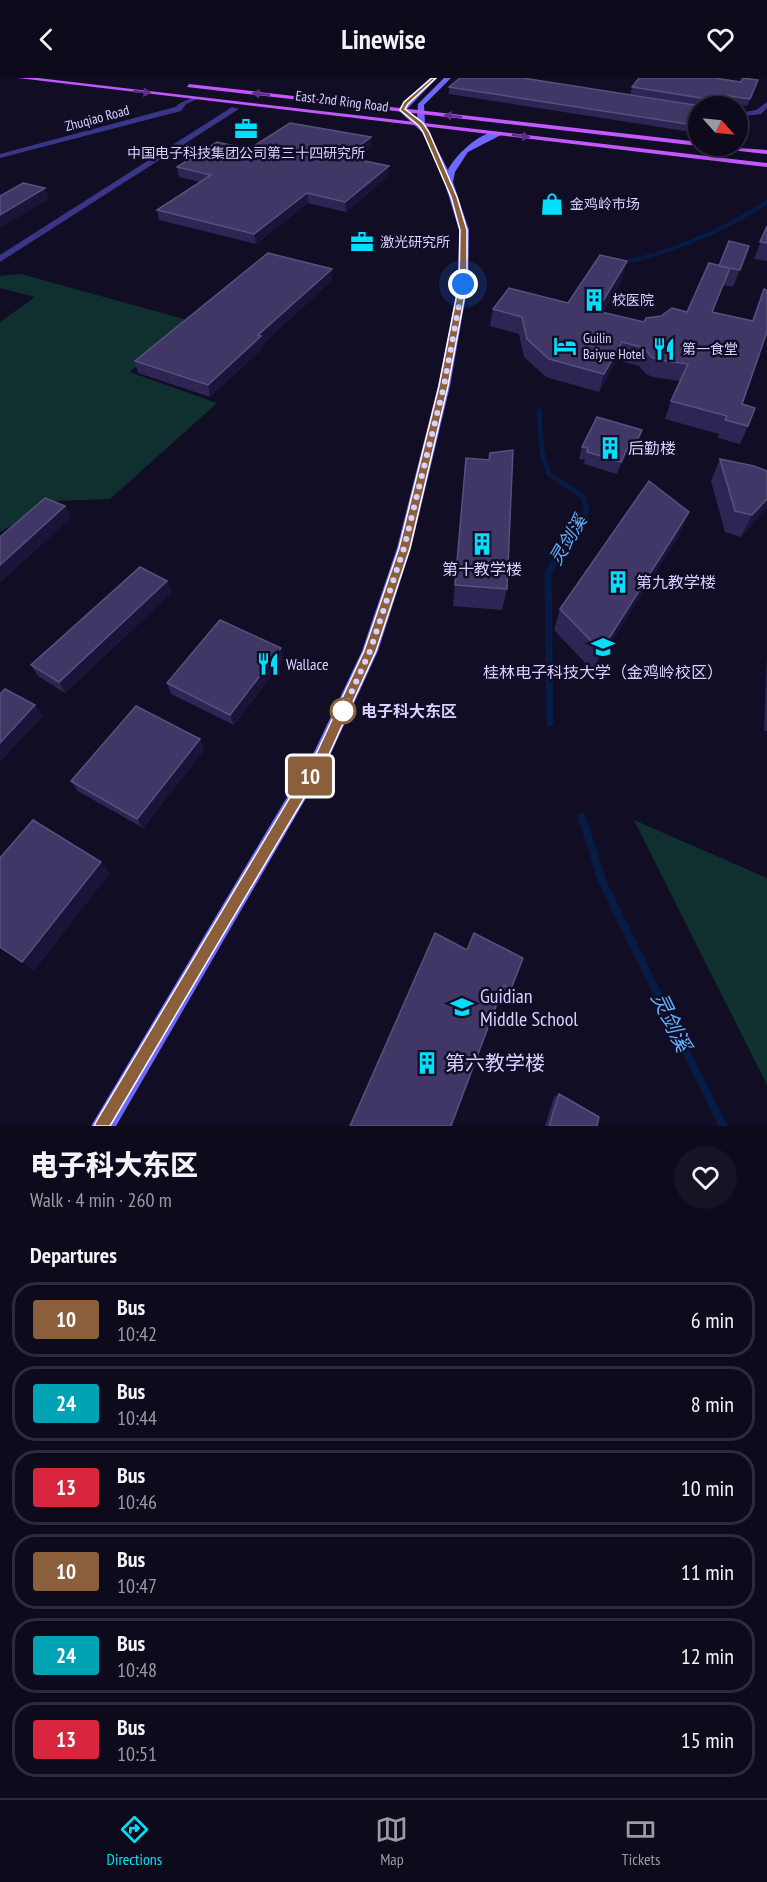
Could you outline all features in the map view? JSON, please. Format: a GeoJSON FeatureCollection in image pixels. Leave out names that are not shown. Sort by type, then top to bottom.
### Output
{"type":"FeatureCollection","features":[{"type":"Feature","properties":{"kind":"main road","name":"East 2nd Ring Road"},"geometry":{"type":"LineString","coordinates":[[21,78],[197,98],[688,143]]}},
{"type":"Feature","properties":{"kind":"main road"},"geometry":{"type":"LineString","coordinates":[[421,118],[402,110],[406,103],[434,78]]}},
{"type":"Feature","properties":{"kind":"main road"},"geometry":{"type":"LineString","coordinates":[[103,1126],[321,756],[370,651],[404,548],[444,386],[463,284],[464,230],[449,182],[421,118],[420,105],[448,78]]}},
{"type":"Feature","properties":{"kind":"main road","name":"East 2nd Ring Road"},"geometry":{"type":"LineString","coordinates":[[177,85],[402,110],[421,118],[499,134],[767,165]]}},
{"type":"Feature","properties":{"kind":"main road"},"geometry":{"type":"LineString","coordinates":[[611,134],[660,133]]}},
{"type":"Feature","properties":{"kind":"main road"},"geometry":{"type":"LineString","coordinates":[[449,182],[451,171],[464,151],[474,143],[499,134]]}},
{"type":"Feature","properties":{"kind":"main road"},"geometry":{"type":"LineString","coordinates":[[748,150],[767,152]]}},
{"type":"Feature","properties":{"kind":"main road"},"geometry":{"type":"LineString","coordinates":[[669,153],[724,166]]}},
{"type":"Feature","properties":{"kind":"street","name":"Zhuqiao Road"},"geometry":{"type":"LineString","coordinates":[[0,156],[178,109],[184,103],[197,98]]}},
{"type":"Feature","properties":{"kind":"street"},"geometry":{"type":"LineString","coordinates":[[748,114],[758,112],[767,104]]}},
{"type":"Feature","properties":{"kind":"street"},"geometry":{"type":"LineString","coordinates":[[0,259],[235,109]]}},
{"type":"Feature","properties":{"kind":"green space"},"geometry":{"type":"Polygon","coordinates":[[[21,274],[191,321],[130,372],[217,403],[110,499],[55,501],[0,532],[0,322],[35,297],[0,288],[0,276],[21,274]]]}},
{"type":"Feature","properties":{"kind":"green space"},"geometry":{"type":"Polygon","coordinates":[[[634,820],[767,878],[767,1085],[634,820]]]}},
{"type":"Feature","properties":{"kind":"building"},"geometry":{"type":"Polygon","coordinates":[[[460,78],[523,78],[688,104],[688,124],[449,87],[460,78]]]}},
{"type":"Feature","properties":{"kind":"building"},"geometry":{"type":"Polygon","coordinates":[[[639,78],[714,78],[741,82],[743,78],[758,80],[750,99],[748,96],[715,94],[688,96],[632,87],[639,78]]]}},
{"type":"Feature","properties":{"kind":"building"},"geometry":{"type":"Polygon","coordinates":[[[290,123],[371,137],[345,157],[389,166],[345,202],[307,193],[254,234],[157,210],[211,175],[177,167],[217,142],[249,149],[290,123]]]}},
{"type":"Feature","properties":{"kind":"building"},"geometry":{"type":"Polygon","coordinates":[[[23,183],[45,188],[0,215],[0,196],[23,183]]]}},
{"type":"Feature","properties":{"kind":"building"},"geometry":{"type":"Polygon","coordinates":[[[767,226],[767,243],[760,242],[767,226]]]}},
{"type":"Feature","properties":{"kind":"building"},"geometry":{"type":"Polygon","coordinates":[[[729,241],[749,246],[740,270],[730,268],[712,312],[753,321],[764,289],[767,290],[767,332],[742,404],[755,408],[748,426],[725,420],[727,416],[671,401],[688,364],[659,360],[651,357],[645,348],[622,342],[604,374],[549,359],[527,339],[522,317],[493,309],[509,288],[568,303],[600,255],[627,261],[597,311],[644,322],[646,318],[661,316],[672,308],[687,312],[709,263],[719,266],[729,241]]]}},
{"type":"Feature","properties":{"kind":"building"},"geometry":{"type":"Polygon","coordinates":[[[268,253],[332,269],[258,335],[261,336],[208,385],[135,361],[268,253]]]}},
{"type":"Feature","properties":{"kind":"building"},"geometry":{"type":"Polygon","coordinates":[[[597,417],[642,430],[635,445],[630,443],[621,462],[587,452],[588,448],[582,447],[597,417]]]}},
{"type":"Feature","properties":{"kind":"building","name":"第十教学楼"},"geometry":{"type":"Polygon","coordinates":[[[513,450],[507,589],[455,585],[466,458],[489,460],[490,453],[513,450]]]}},
{"type":"Feature","properties":{"kind":"building"},"geometry":{"type":"Polygon","coordinates":[[[720,459],[767,471],[767,499],[752,515],[735,511],[720,459]]]}},
{"type":"Feature","properties":{"kind":"building","name":"第九教学楼"},"geometry":{"type":"Polygon","coordinates":[[[649,481],[689,512],[601,651],[560,609],[649,481]]]}},
{"type":"Feature","properties":{"kind":"building"},"geometry":{"type":"Polygon","coordinates":[[[45,498],[65,506],[0,565],[0,537],[45,498]]]}},
{"type":"Feature","properties":{"kind":"building"},"geometry":{"type":"Polygon","coordinates":[[[140,567],[167,581],[59,682],[31,665],[140,567]]]}},
{"type":"Feature","properties":{"kind":"building"},"geometry":{"type":"Polygon","coordinates":[[[220,620],[281,648],[230,715],[167,683],[220,620]]]}},
{"type":"Feature","properties":{"kind":"building"},"geometry":{"type":"Polygon","coordinates":[[[5,689],[35,705],[0,743],[0,694],[5,689]]]}},
{"type":"Feature","properties":{"kind":"building"},"geometry":{"type":"Polygon","coordinates":[[[136,706],[200,739],[137,819],[71,781],[136,706]]]}},
{"type":"Feature","properties":{"kind":"building"},"geometry":{"type":"Polygon","coordinates":[[[33,820],[101,862],[22,962],[0,947],[0,858],[33,820]]]}},
{"type":"Feature","properties":{"kind":"building","name":"第六教学楼"},"geometry":{"type":"Polygon","coordinates":[[[435,933],[467,950],[474,933],[523,958],[511,989],[504,985],[451,1126],[350,1126],[435,933]]]}},
{"type":"Feature","properties":{"kind":"building"},"geometry":{"type":"Polygon","coordinates":[[[559,1094],[599,1117],[597,1126],[549,1126],[559,1094]]]}},
{"type":"Feature","properties":{"kind":"waterway","name":"灵剑溪"},"geometry":{"type":"LineString","coordinates":[[626,262],[663,252],[699,238],[734,222],[767,202]]}},
{"type":"Feature","properties":{"kind":"waterway","name":"灵剑溪"},"geometry":{"type":"LineString","coordinates":[[539,411],[542,452],[549,474],[583,497],[587,511],[564,547]]}},
{"type":"Feature","properties":{"kind":"waterway","name":"灵剑溪"},"geometry":{"type":"LineString","coordinates":[[550,723],[548,573],[565,545]]}},
{"type":"Feature","properties":{"kind":"waterway","name":"灵剑溪"},"geometry":{"type":"LineString","coordinates":[[582,817],[602,881],[723,1126]]}},
{"type":"Feature","properties":{"kind":"bus line","name":"10"},"geometry":{"type":"LineString","coordinates":[[103,1126],[321,756],[370,651],[404,548],[444,386],[463,284],[464,230],[446,174],[421,124],[402,110],[416,93],[434,78]]}},
{"type":"Feature","properties":{"kind":"place","name":"中国电子科技集团公司第三十四研究所"},"geometry":{"type":"Point","coordinates":[246,129]}},
{"type":"Feature","properties":{"kind":"place","name":"金鸡岭市场"},"geometry":{"type":"Point","coordinates":[552,204]}},
{"type":"Feature","properties":{"kind":"place","name":"激光研究所"},"geometry":{"type":"Point","coordinates":[362,242]}},
{"type":"Feature","properties":{"kind":"place","name":"校医院"},"geometry":{"type":"Point","coordinates":[594,300]}},
{"type":"Feature","properties":{"kind":"place","name":"Guilin Baiyue Hotel"},"geometry":{"type":"Point","coordinates":[565,346]}},
{"type":"Feature","properties":{"kind":"place","name":"第一食堂"},"geometry":{"type":"Point","coordinates":[664,349]}},
{"type":"Feature","properties":{"kind":"place","name":"后勤楼"},"geometry":{"type":"Point","coordinates":[610,448]}},
{"type":"Feature","properties":{"kind":"place","name":"第十教学楼"},"geometry":{"type":"Point","coordinates":[482,544]}},
{"type":"Feature","properties":{"kind":"place","name":"第九教学楼"},"geometry":{"type":"Point","coordinates":[618,582]}},
{"type":"Feature","properties":{"kind":"place","name":"桂林电子科技大学（金鸡岭校区）"},"geometry":{"type":"Point","coordinates":[603,647]}},
{"type":"Feature","properties":{"kind":"place","name":"Wallace"},"geometry":{"type":"Point","coordinates":[268,664]}},
{"type":"Feature","properties":{"kind":"place","name":"电子科大东区"},"geometry":{"type":"Point","coordinates":[343,711]}},
{"type":"Feature","properties":{"kind":"place","name":"Guidian Middle School"},"geometry":{"type":"Point","coordinates":[462,1007]}},
{"type":"Feature","properties":{"kind":"place","name":"第六教学楼"},"geometry":{"type":"Point","coordinates":[427,1063]}},
{"type":"Feature","properties":{"kind":"route"},"geometry":{"type":"LineString","coordinates":[[343,711],[370,651],[404,548],[444,386],[463,284]]}}]}
